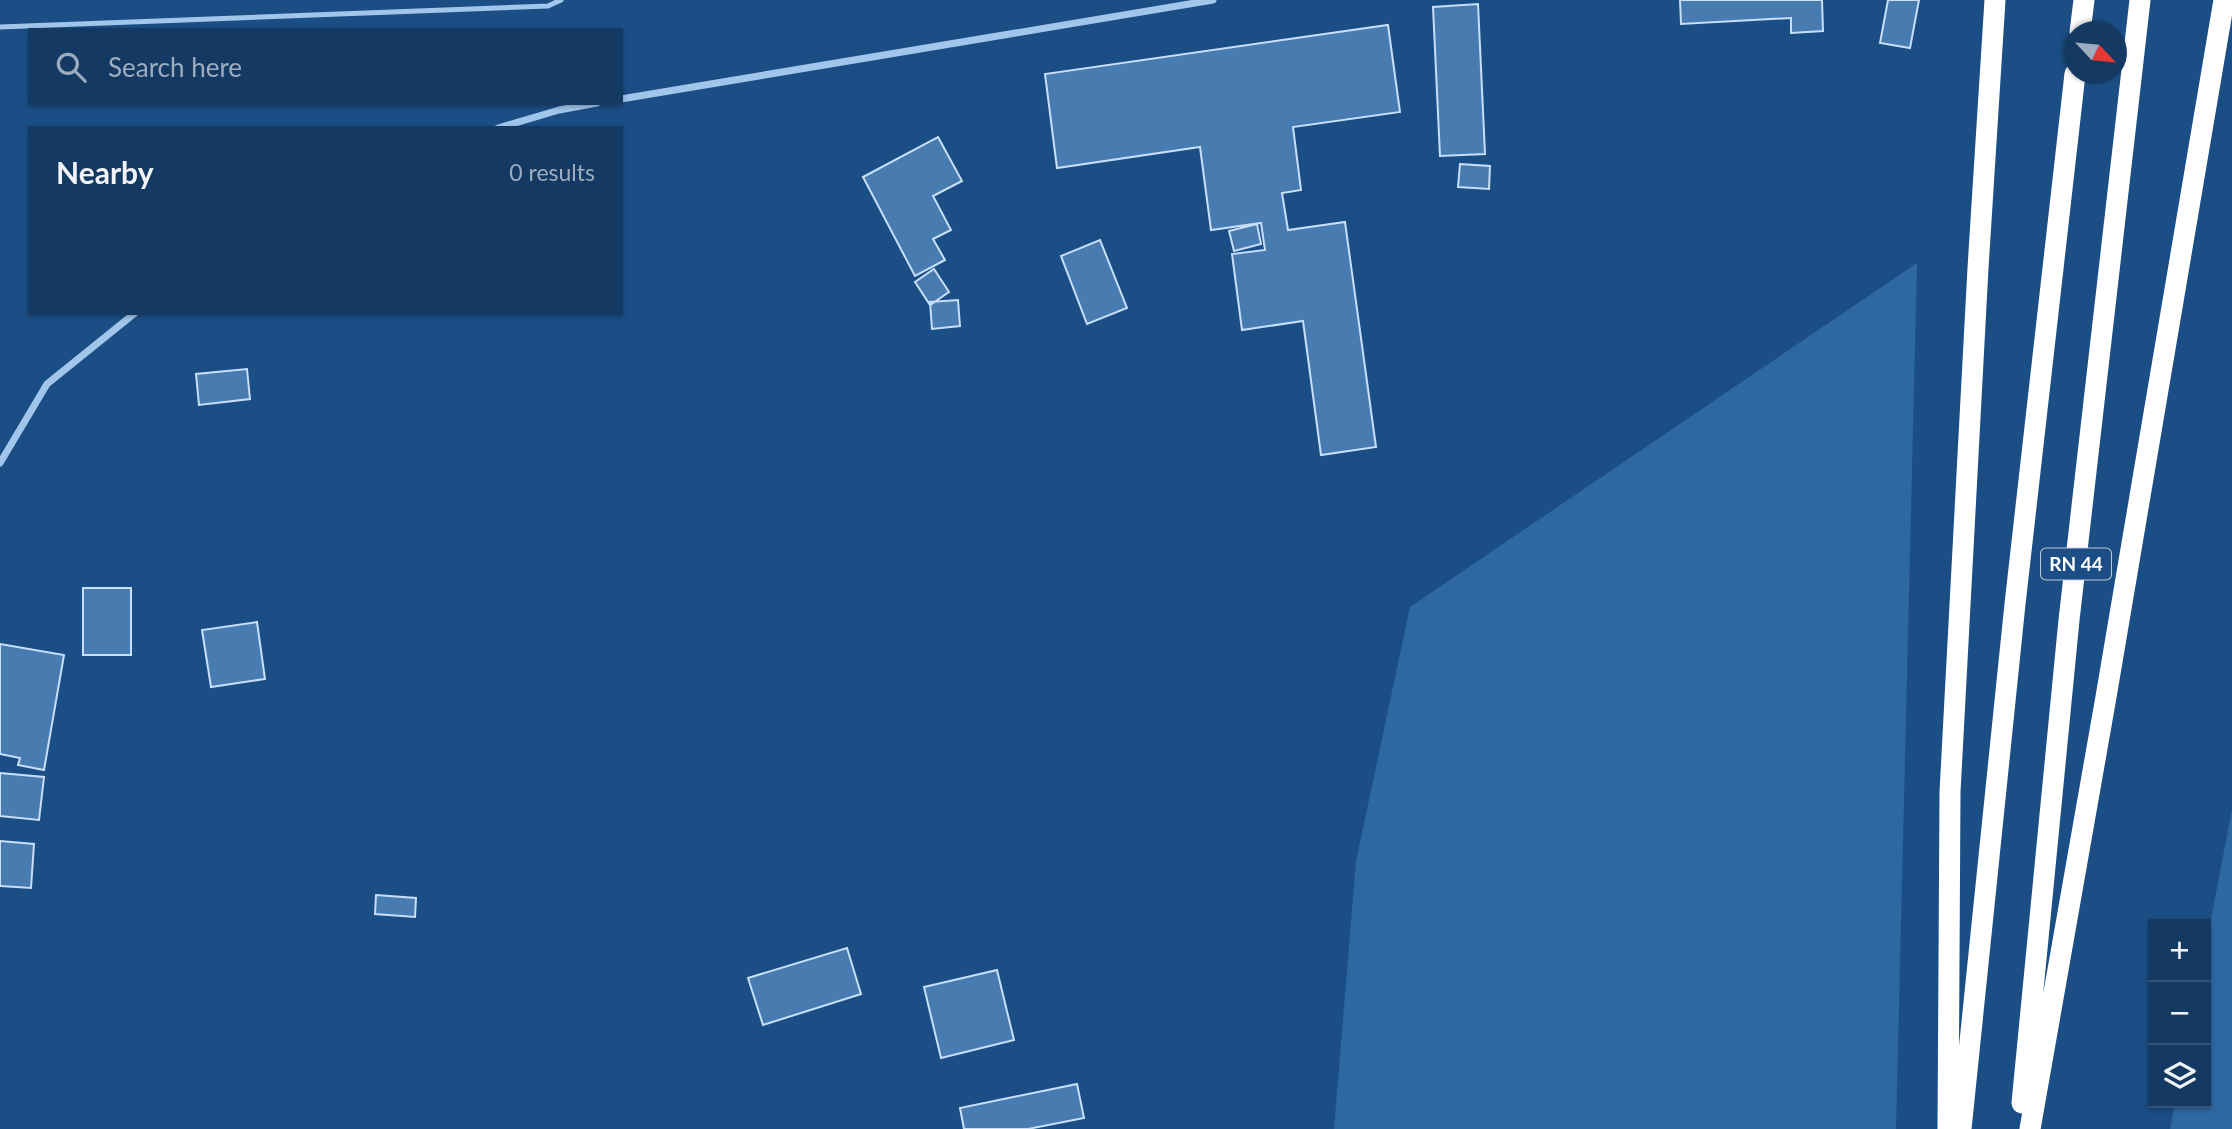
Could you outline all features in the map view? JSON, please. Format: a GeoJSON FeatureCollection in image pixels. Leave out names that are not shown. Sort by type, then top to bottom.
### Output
{"type":"FeatureCollection","features":[{"type":"Feature","properties":{"kind":"highway"},"geometry":{"type":"LineString","coordinates":[[1948,1129],[1950,792],[1995,0]]}},
{"type":"Feature","properties":{"kind":"highway"},"geometry":{"type":"LineString","coordinates":[[2081,21],[2084,0]]}},
{"type":"Feature","properties":{"kind":"highway","name":"RN 44"},"geometry":{"type":"LineString","coordinates":[[2020,1129],[2069,620],[2140,0]]}},
{"type":"Feature","properties":{"kind":"highway"},"geometry":{"type":"LineString","coordinates":[[2030,1129],[2224,0]]}},
{"type":"Feature","properties":{"kind":"highway","name":"RN 44"},"geometry":{"type":"LineString","coordinates":[[1961,1129],[2015,604],[2074,84]]}},
{"type":"Feature","properties":{"kind":"street"},"geometry":{"type":"LineString","coordinates":[[623,99],[1213,0]]}},
{"type":"Feature","properties":{"kind":"street"},"geometry":{"type":"LineString","coordinates":[[505,126],[586,105]]}},
{"type":"Feature","properties":{"kind":"street"},"geometry":{"type":"LineString","coordinates":[[0,463],[47,384],[133,315]]}},
{"type":"Feature","properties":{"kind":"lane"},"geometry":{"type":"LineString","coordinates":[[0,27],[548,6],[561,0]]}},
{"type":"Feature","properties":{"kind":"shaded area"},"geometry":{"type":"Polygon","coordinates":[[[1917,263],[1896,1129],[1334,1129],[1356,861],[1410,607],[1917,263]]]}},
{"type":"Feature","properties":{"kind":"shaded area"},"geometry":{"type":"Polygon","coordinates":[[[2232,810],[2232,1129],[2170,1129],[2174,1108],[2211,1108],[2211,919],[2232,810]]]}},
{"type":"Feature","properties":{"kind":"building"},"geometry":{"type":"Polygon","coordinates":[[[1680,0],[1822,0],[1823,31],[1791,33],[1791,18],[1681,24],[1680,0]]]}},
{"type":"Feature","properties":{"kind":"building"},"geometry":{"type":"Polygon","coordinates":[[[1888,0],[1919,0],[1910,48],[1880,43],[1888,0]]]}},
{"type":"Feature","properties":{"kind":"building"},"geometry":{"type":"Polygon","coordinates":[[[1478,4],[1485,154],[1440,156],[1433,7],[1478,4]]]}},
{"type":"Feature","properties":{"kind":"building"},"geometry":{"type":"Polygon","coordinates":[[[1388,25],[1400,112],[1293,127],[1301,190],[1282,193],[1288,230],[1345,222],[1376,447],[1321,455],[1303,321],[1242,330],[1232,254],[1265,250],[1261,223],[1211,230],[1200,147],[1057,168],[1045,74],[1388,25]]]}},
{"type":"Feature","properties":{"kind":"building"},"geometry":{"type":"Polygon","coordinates":[[[938,137],[962,181],[933,196],[951,230],[933,239],[945,260],[915,276],[863,177],[938,137]]]}},
{"type":"Feature","properties":{"kind":"building"},"geometry":{"type":"Polygon","coordinates":[[[1460,164],[1490,166],[1489,189],[1458,187],[1460,164]]]}},
{"type":"Feature","properties":{"kind":"building"},"geometry":{"type":"Polygon","coordinates":[[[1257,224],[1261,244],[1234,251],[1229,231],[1257,224]]]}},
{"type":"Feature","properties":{"kind":"building"},"geometry":{"type":"Polygon","coordinates":[[[1100,240],[1127,308],[1087,324],[1061,256],[1100,240]]]}},
{"type":"Feature","properties":{"kind":"building"},"geometry":{"type":"Polygon","coordinates":[[[934,269],[949,292],[930,305],[915,282],[934,269]]]}},
{"type":"Feature","properties":{"kind":"building"},"geometry":{"type":"Polygon","coordinates":[[[958,300],[960,326],[932,329],[930,302],[958,300]]]}},
{"type":"Feature","properties":{"kind":"building"},"geometry":{"type":"Polygon","coordinates":[[[247,369],[250,399],[199,405],[196,374],[247,369]]]}},
{"type":"Feature","properties":{"kind":"building"},"geometry":{"type":"Polygon","coordinates":[[[83,588],[131,588],[131,655],[83,655],[83,588]]]}},
{"type":"Feature","properties":{"kind":"building"},"geometry":{"type":"Polygon","coordinates":[[[257,622],[265,679],[211,687],[202,630],[257,622]]]}},
{"type":"Feature","properties":{"kind":"building"},"geometry":{"type":"Polygon","coordinates":[[[0,644],[64,655],[44,770],[18,765],[20,758],[0,754],[0,644]]]}},
{"type":"Feature","properties":{"kind":"building"},"geometry":{"type":"Polygon","coordinates":[[[0,773],[44,777],[39,820],[0,816],[0,773]]]}},
{"type":"Feature","properties":{"kind":"building"},"geometry":{"type":"Polygon","coordinates":[[[0,841],[34,844],[31,888],[0,886],[0,841]]]}},
{"type":"Feature","properties":{"kind":"building"},"geometry":{"type":"Polygon","coordinates":[[[376,895],[416,898],[415,917],[375,914],[376,895]]]}},
{"type":"Feature","properties":{"kind":"building"},"geometry":{"type":"Polygon","coordinates":[[[847,948],[861,994],[763,1025],[748,978],[847,948]]]}},
{"type":"Feature","properties":{"kind":"building"},"geometry":{"type":"Polygon","coordinates":[[[997,970],[1014,1040],[941,1058],[924,987],[997,970]]]}},
{"type":"Feature","properties":{"kind":"building"},"geometry":{"type":"Polygon","coordinates":[[[1077,1084],[1084,1118],[1028,1129],[964,1129],[960,1108],[1077,1084]]]}}]}
